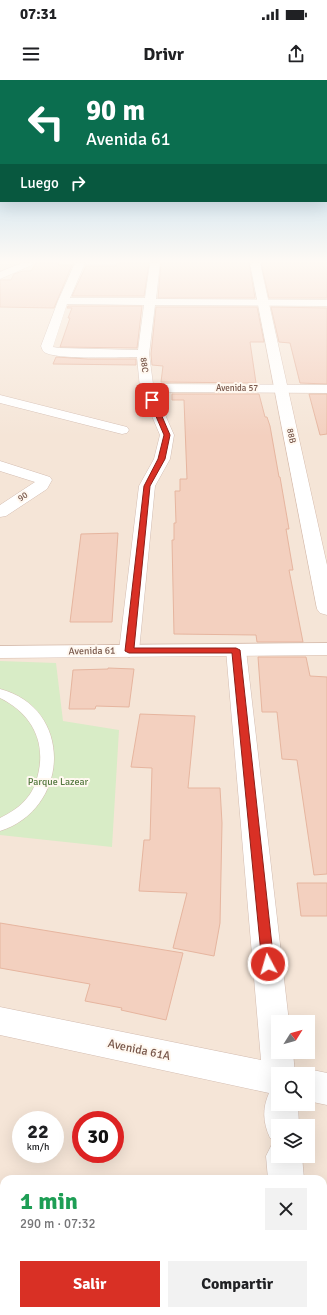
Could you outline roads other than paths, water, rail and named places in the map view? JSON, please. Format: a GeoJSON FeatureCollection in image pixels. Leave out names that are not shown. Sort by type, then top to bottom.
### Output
{"type":"FeatureCollection","features":[{"type":"Feature","properties":{"kind":"street"},"geometry":{"type":"LineString","coordinates":[[57,321],[47,346],[48,349],[58,352],[143,354]]}},
{"type":"Feature","properties":{"kind":"street","name":"88C"},"geometry":{"type":"LineString","coordinates":[[129,651],[147,486],[162,459],[167,435],[147,388],[143,354],[147,321]]}},
{"type":"Feature","properties":{"kind":"street","name":"88B"},"geometry":{"type":"LineString","coordinates":[[267,321],[327,609]]}},
{"type":"Feature","properties":{"kind":"street","name":"Avenida 57"},"geometry":{"type":"LineString","coordinates":[[147,388],[327,389]]}},
{"type":"Feature","properties":{"kind":"street"},"geometry":{"type":"LineString","coordinates":[[0,399],[122,430]]}},
{"type":"Feature","properties":{"kind":"street","name":"90"},"geometry":{"type":"LineString","coordinates":[[0,466],[44,480],[41,486],[0,512]]}},
{"type":"Feature","properties":{"kind":"street","name":"Avenida 61"},"geometry":{"type":"LineString","coordinates":[[0,652],[327,649]]}},
{"type":"Feature","properties":{"kind":"street"},"geometry":{"type":"LineString","coordinates":[[236,650],[278,1067]]}},
{"type":"Feature","properties":{"kind":"street","name":"Avenida 61A"},"geometry":{"type":"LineString","coordinates":[[0,1021],[271,1078]]}},
{"type":"Feature","properties":{"kind":"street"},"geometry":{"type":"LineString","coordinates":[[315,1086],[327,1089]]}},
{"type":"Feature","properties":{"kind":"street"},"geometry":{"type":"LineString","coordinates":[[285,1163],[286,1175]]}},
{"type":"Feature","properties":{"kind":"lane"},"geometry":{"type":"LineString","coordinates":[[0,694],[24,708],[36,720],[44,734],[47,750],[43,782],[36,797],[26,809],[0,825]]}},
{"type":"Feature","properties":{"kind":"park label","name":"Parque Lazear"},"geometry":{"type":"Point","coordinates":[58,782]}}]}
